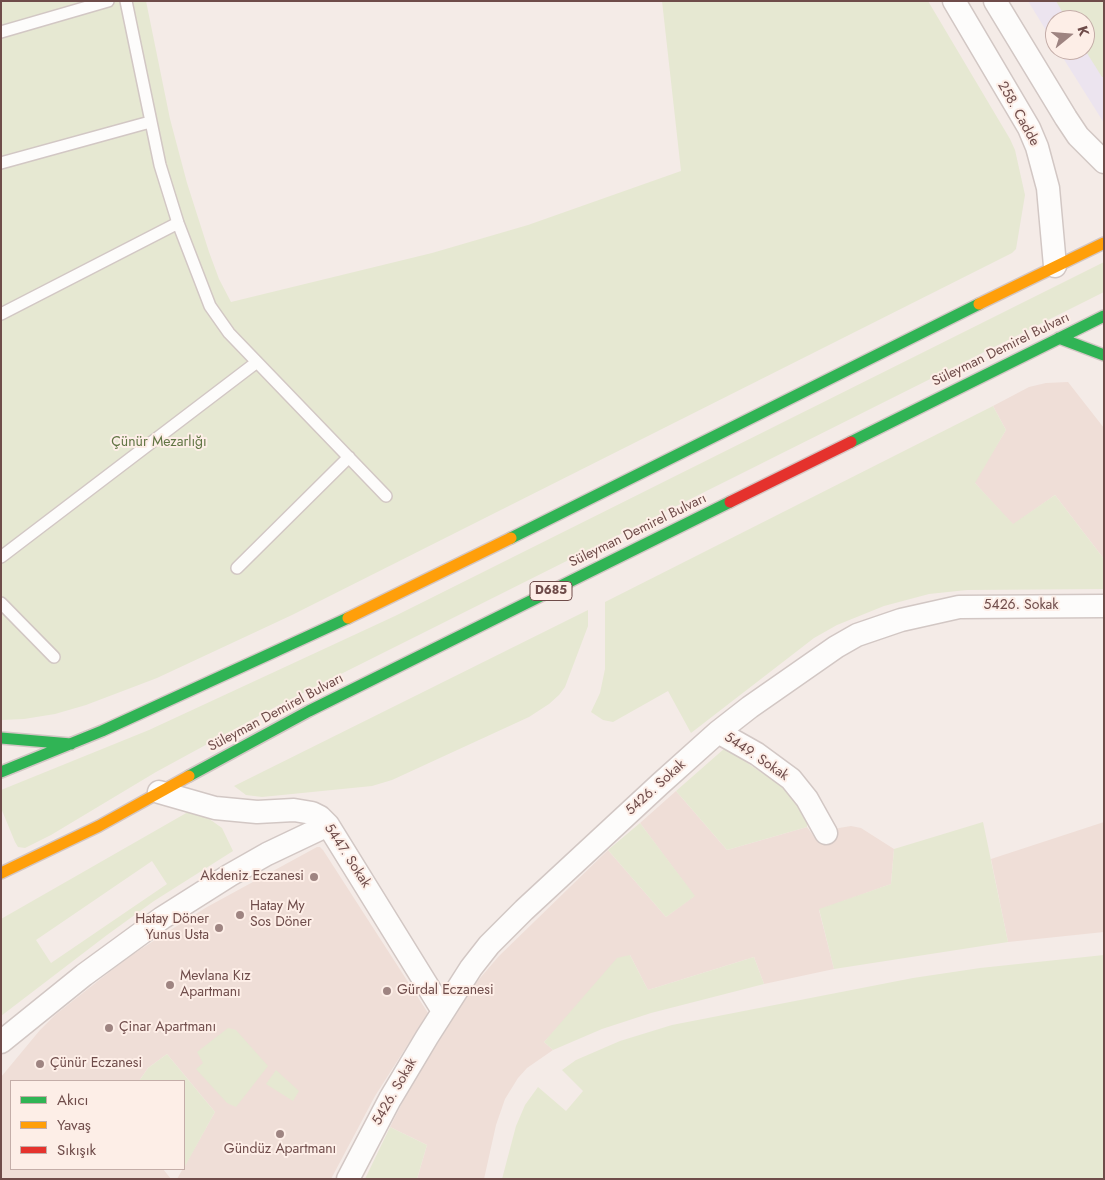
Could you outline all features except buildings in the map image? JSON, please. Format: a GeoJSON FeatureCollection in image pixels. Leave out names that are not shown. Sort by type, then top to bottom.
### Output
{"type":"FeatureCollection","features":[{"type":"Feature","properties":{"kind":"main road"},"geometry":{"type":"LineString","coordinates":[[1,772],[71,744],[269,655],[442,573],[931,327],[1104,243]]}},
{"type":"Feature","properties":{"kind":"main road","name":"Süleyman Demirel Bulvarı"},"geometry":{"type":"LineString","coordinates":[[1,873],[99,826],[309,711],[1104,316]]}},
{"type":"Feature","properties":{"kind":"main road"},"geometry":{"type":"LineString","coordinates":[[1059,338],[1104,355]]}},
{"type":"Feature","properties":{"kind":"main road"},"geometry":{"type":"LineString","coordinates":[[1,738],[26,742],[71,744]]}},
{"type":"Feature","properties":{"kind":"street","name":"258. Cadde"},"geometry":{"type":"LineString","coordinates":[[954,1],[1029,128],[1037,147],[1048,188],[1054,266]]}},
{"type":"Feature","properties":{"kind":"street"},"geometry":{"type":"LineString","coordinates":[[996,1],[1070,124],[1090,149],[1104,162]]}},
{"type":"Feature","properties":{"kind":"street","name":"5426. Sokak"},"geometry":{"type":"LineString","coordinates":[[348,1179],[390,1099],[470,968],[499,934],[583,854],[718,732],[808,665],[857,635],[878,627],[901,620],[959,608],[988,606],[1104,606]]}},
{"type":"Feature","properties":{"kind":"street","name":"5449. Sokak"},"geometry":{"type":"LineString","coordinates":[[718,732],[757,754],[791,779],[807,799],[826,833]]}},
{"type":"Feature","properties":{"kind":"street","name":"5447. Sokak"},"geometry":{"type":"LineString","coordinates":[[159,792],[215,808],[266,811],[294,810],[305,811],[320,817],[328,825],[443,1011]]}},
{"type":"Feature","properties":{"kind":"street"},"geometry":{"type":"LineString","coordinates":[[1,1042],[92,969],[162,918],[267,854],[328,825]]}},
{"type":"Feature","properties":{"kind":"lane"},"geometry":{"type":"LineString","coordinates":[[1,32],[108,1]]}},
{"type":"Feature","properties":{"kind":"lane"},"geometry":{"type":"LineString","coordinates":[[126,1],[160,165],[178,222],[210,306],[229,333],[386,496]]}},
{"type":"Feature","properties":{"kind":"lane"},"geometry":{"type":"LineString","coordinates":[[1,163],[150,122]]}},
{"type":"Feature","properties":{"kind":"lane"},"geometry":{"type":"LineString","coordinates":[[1,314],[178,222]]}},
{"type":"Feature","properties":{"kind":"lane"},"geometry":{"type":"LineString","coordinates":[[1,557],[257,362]]}},
{"type":"Feature","properties":{"kind":"lane"},"geometry":{"type":"LineString","coordinates":[[238,568],[349,457]]}},
{"type":"Feature","properties":{"kind":"lane"},"geometry":{"type":"LineString","coordinates":[[1,603],[54,657]]}},
{"type":"Feature","properties":{"kind":"shaded area"},"geometry":{"type":"Polygon","coordinates":[[[1028,1],[1104,1],[1104,123],[1064,60],[1095,60],[1095,10],[1045,10],[1045,29],[1028,1]]]}},
{"type":"Feature","properties":{"kind":"shaded area"},"geometry":{"type":"Polygon","coordinates":[[[1068,382],[1104,428],[1104,559],[1055,495],[1013,525],[974,482],[1006,430],[993,406],[1029,387],[1046,383],[1068,382]]]}},
{"type":"Feature","properties":{"kind":"shaded area"},"geometry":{"type":"Polygon","coordinates":[[[676,791],[727,850],[807,827],[815,838],[839,828],[851,826],[861,828],[894,849],[891,884],[819,910],[834,969],[764,984],[754,957],[648,990],[630,955],[544,1042],[553,1050],[527,1068],[518,1078],[505,1099],[496,1125],[484,1179],[417,1179],[427,1145],[390,1127],[409,1089],[474,985],[499,956],[608,850],[666,917],[694,896],[640,823],[676,791]]]}},
{"type":"Feature","properties":{"kind":"shaded area"},"geometry":{"type":"Polygon","coordinates":[[[1104,822],[1104,932],[1008,942],[991,859],[1104,822]]]}},
{"type":"Feature","properties":{"kind":"shaded area"},"geometry":{"type":"Polygon","coordinates":[[[320,847],[428,1013],[375,1096],[331,1179],[177,1179],[182,1170],[185,1170],[185,1165],[215,1112],[167,1054],[148,1068],[140,1080],[10,1080],[10,1170],[164,1170],[171,1179],[1,1179],[1,1077],[55,1015],[127,958],[207,907],[320,847]]]}},
{"type":"Feature","properties":{"kind":"green space","name":"Çünür Mezarlığı"},"geometry":{"type":"Polygon","coordinates":[[[1,1],[146,1],[170,119],[187,183],[209,252],[219,279],[231,302],[432,253],[528,225],[681,171],[662,1],[928,1],[1015,150],[1025,195],[1016,249],[1012,253],[292,615],[157,678],[86,705],[55,714],[24,719],[1,720],[1,1]]]}},
{"type":"Feature","properties":{"kind":"green space"},"geometry":{"type":"Polygon","coordinates":[[[1056,1],[1104,1],[1104,77],[1102,77],[1091,60],[1095,60],[1095,10],[1061,10],[1056,1]]]}},
{"type":"Feature","properties":{"kind":"green space"},"geometry":{"type":"Polygon","coordinates":[[[1104,262],[1104,292],[279,705],[156,772],[51,835],[25,848],[18,847],[15,842],[1,808],[1,790],[149,730],[395,616],[1104,262]]]}},
{"type":"Feature","properties":{"kind":"green space"},"geometry":{"type":"Polygon","coordinates":[[[993,406],[1006,430],[975,483],[1013,524],[1055,495],[1104,559],[1104,589],[967,590],[929,594],[884,606],[837,625],[814,638],[691,733],[668,691],[613,722],[603,720],[591,712],[600,693],[605,669],[605,602],[993,406]]]}},
{"type":"Feature","properties":{"kind":"green space"},"geometry":{"type":"Polygon","coordinates":[[[588,610],[588,626],[565,687],[549,704],[529,717],[392,780],[372,786],[262,797],[246,795],[234,786],[588,610]]]}},
{"type":"Feature","properties":{"kind":"green space"},"geometry":{"type":"Polygon","coordinates":[[[725,748],[795,797],[807,819],[807,827],[727,850],[676,791],[725,748]]]}},
{"type":"Feature","properties":{"kind":"green space"},"geometry":{"type":"Polygon","coordinates":[[[188,812],[208,818],[222,828],[233,851],[154,901],[1,1016],[1,919],[188,812]],[[152,861],[36,940],[51,963],[167,884],[152,861]]]}},
{"type":"Feature","properties":{"kind":"green space"},"geometry":{"type":"Polygon","coordinates":[[[983,822],[1008,942],[834,969],[819,909],[891,884],[894,849],[983,822]]]}},
{"type":"Feature","properties":{"kind":"green space"},"geometry":{"type":"Polygon","coordinates":[[[640,823],[695,896],[666,917],[608,850],[640,823]]]}},
{"type":"Feature","properties":{"kind":"green space"},"geometry":{"type":"Polygon","coordinates":[[[630,955],[648,990],[754,957],[764,984],[651,1013],[602,1029],[553,1050],[544,1042],[617,958],[630,955]]]}},
{"type":"Feature","properties":{"kind":"green space"},"geometry":{"type":"Polygon","coordinates":[[[1104,955],[1104,1179],[502,1179],[516,1126],[525,1105],[538,1087],[566,1111],[583,1091],[562,1070],[576,1060],[620,1041],[672,1025],[913,978],[980,968],[1104,955]]]}},
{"type":"Feature","properties":{"kind":"green space"},"geometry":{"type":"Polygon","coordinates":[[[228,1028],[236,1030],[268,1066],[236,1107],[227,1103],[196,1069],[203,1063],[197,1052],[228,1028]]]}},
{"type":"Feature","properties":{"kind":"green space"},"geometry":{"type":"Polygon","coordinates":[[[167,1054],[215,1112],[185,1166],[185,1080],[140,1080],[148,1068],[167,1054]]]}},
{"type":"Feature","properties":{"kind":"green space"},"geometry":{"type":"Polygon","coordinates":[[[276,1070],[299,1091],[293,1101],[266,1084],[276,1070]]]}},
{"type":"Feature","properties":{"kind":"green space"},"geometry":{"type":"Polygon","coordinates":[[[390,1127],[427,1145],[417,1179],[365,1179],[390,1127]]]}},
{"type":"Feature","properties":{"kind":"traffic: fast"},"geometry":{"type":"LineString","coordinates":[[511,538],[979,304]]}},
{"type":"Feature","properties":{"kind":"traffic: fast"},"geometry":{"type":"LineString","coordinates":[[851,442],[1104,316]]}},
{"type":"Feature","properties":{"kind":"traffic: fast"},"geometry":{"type":"LineString","coordinates":[[1059,338],[1104,355]]}},
{"type":"Feature","properties":{"kind":"traffic: fast"},"geometry":{"type":"LineString","coordinates":[[189,776],[309,711],[730,502]]}},
{"type":"Feature","properties":{"kind":"traffic: fast"},"geometry":{"type":"LineString","coordinates":[[1,772],[102,731],[348,618]]}},
{"type":"Feature","properties":{"kind":"traffic: fast"},"geometry":{"type":"LineString","coordinates":[[1,738],[71,744]]}},
{"type":"Feature","properties":{"kind":"traffic: slow"},"geometry":{"type":"LineString","coordinates":[[979,304],[1104,243]]}},
{"type":"Feature","properties":{"kind":"traffic: slow"},"geometry":{"type":"LineString","coordinates":[[348,618],[511,538]]}},
{"type":"Feature","properties":{"kind":"traffic: slow"},"geometry":{"type":"LineString","coordinates":[[1,873],[99,826],[189,776]]}},
{"type":"Feature","properties":{"kind":"traffic: jam"},"geometry":{"type":"LineString","coordinates":[[730,502],[851,442]]}},
{"type":"Feature","properties":{"kind":"place","name":"Akdeniz Eczanesi"},"geometry":{"type":"Point","coordinates":[314,877]}},
{"type":"Feature","properties":{"kind":"place","name":"Hatay My Sos Döner"},"geometry":{"type":"Point","coordinates":[240,915]}},
{"type":"Feature","properties":{"kind":"place","name":"Hatay Döner Yunus Usta"},"geometry":{"type":"Point","coordinates":[219,928]}},
{"type":"Feature","properties":{"kind":"place","name":"Mevlana Kız Apartmanı"},"geometry":{"type":"Point","coordinates":[170,985]}},
{"type":"Feature","properties":{"kind":"place","name":"Gürdal Eczanesi"},"geometry":{"type":"Point","coordinates":[387,991]}},
{"type":"Feature","properties":{"kind":"place","name":"Çinar Apartmanı"},"geometry":{"type":"Point","coordinates":[109,1028]}},
{"type":"Feature","properties":{"kind":"place","name":"Çünür Eczanesi"},"geometry":{"type":"Point","coordinates":[40,1064]}},
{"type":"Feature","properties":{"kind":"place","name":"Gündüz Apartmanı"},"geometry":{"type":"Point","coordinates":[280,1134]}}]}
